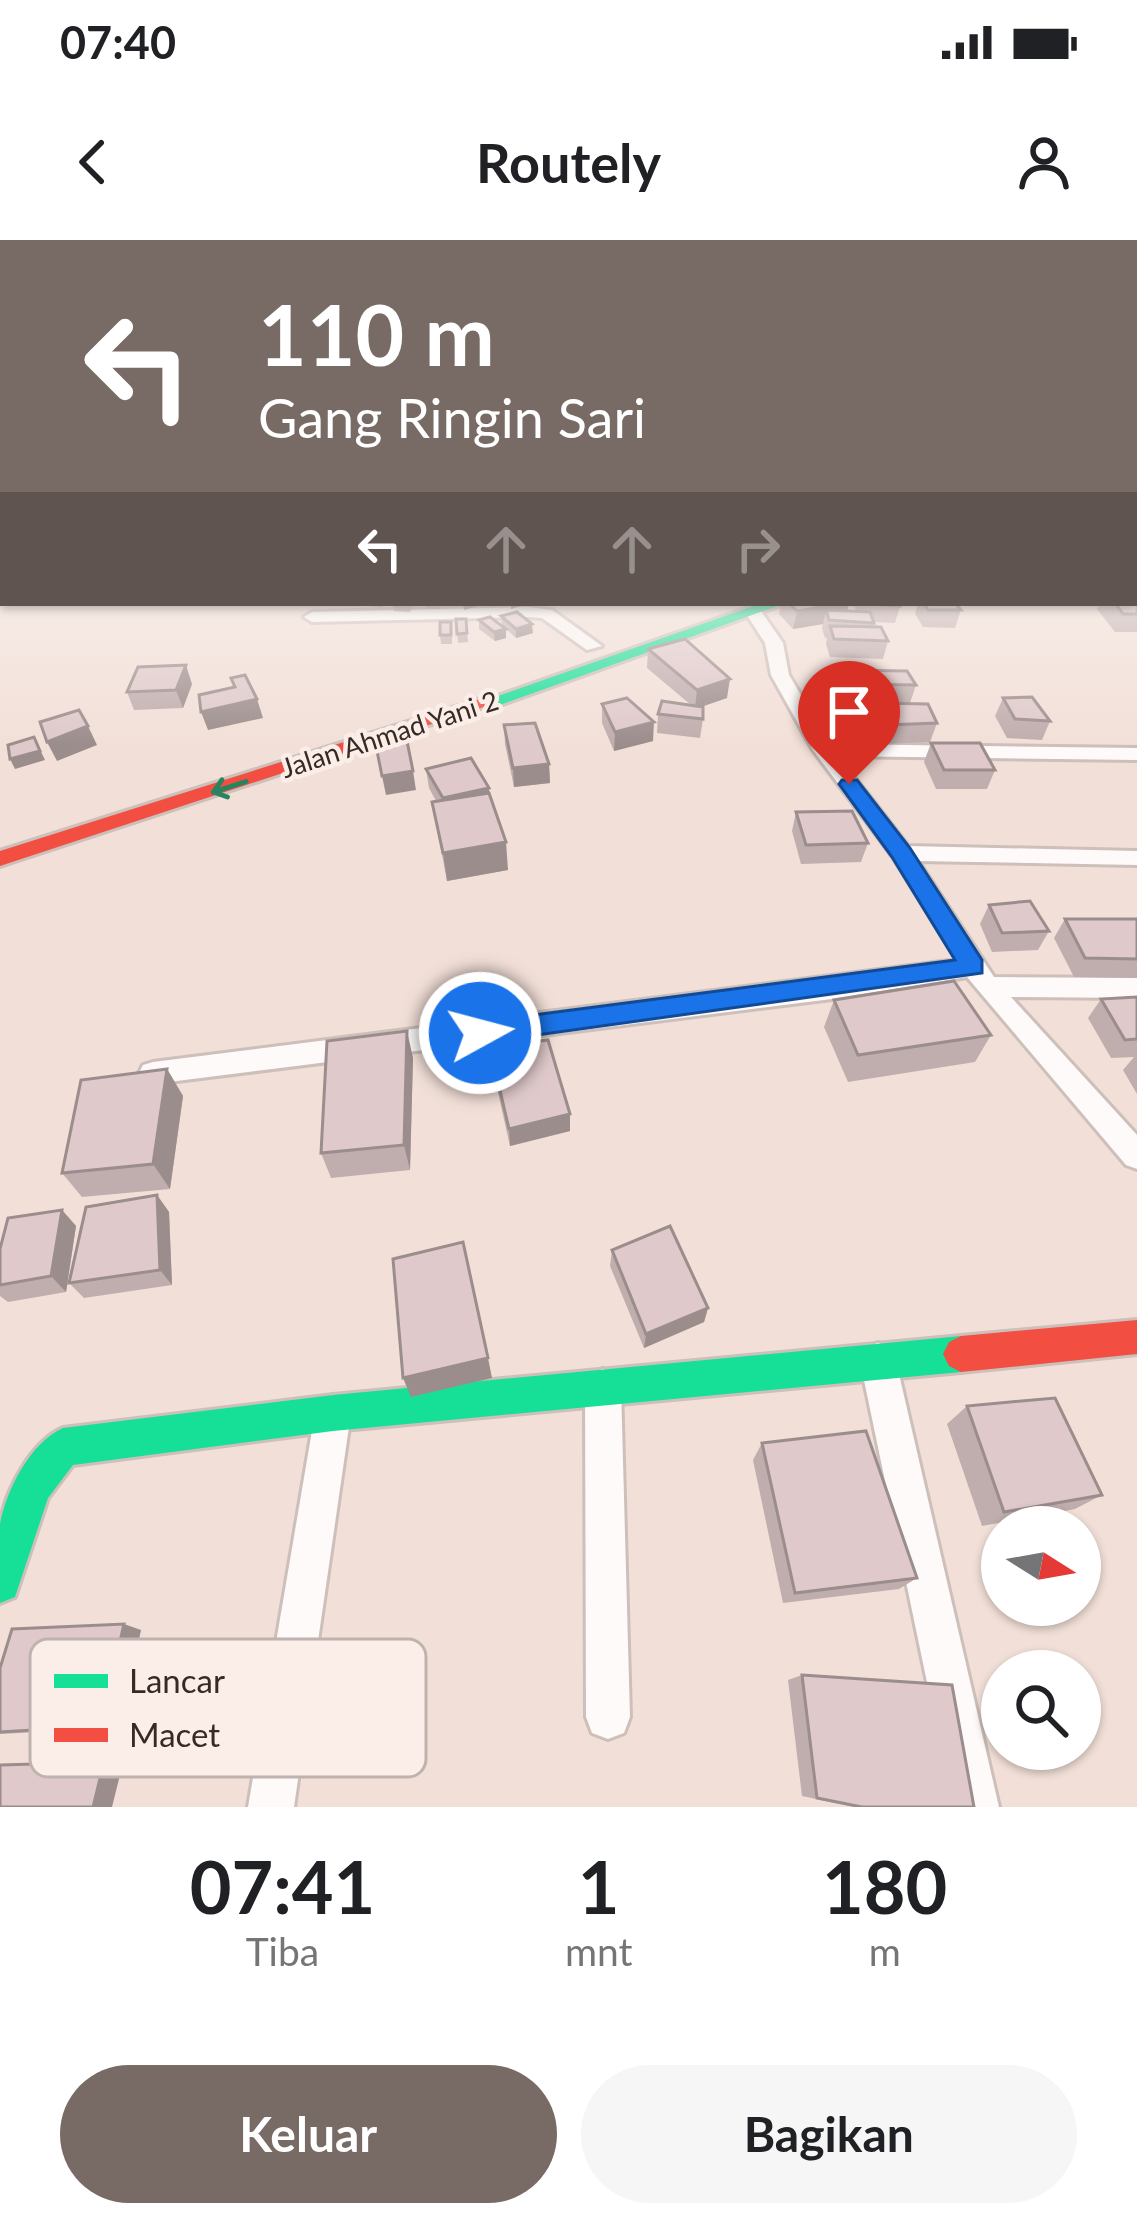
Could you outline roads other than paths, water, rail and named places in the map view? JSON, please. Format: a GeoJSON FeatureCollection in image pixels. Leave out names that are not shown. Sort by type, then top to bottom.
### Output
{"type":"FeatureCollection","features":[{"type":"Feature","properties":{"kind":"main road","name":"Jalan Ahmad Yani 2"},"geometry":{"type":"LineString","coordinates":[[0,829],[708,606]]}},
{"type":"Feature","properties":{"kind":"main road","name":"Jalan Ahmad Yani 2"},"geometry":{"type":"LineString","coordinates":[[0,859],[676,642],[765,608]]}},
{"type":"Feature","properties":{"kind":"main road"},"geometry":{"type":"LineString","coordinates":[[0,1582],[32,1487],[63,1448],[333,1413],[1137,1337]]}},
{"type":"Feature","properties":{"kind":"street"},"geometry":{"type":"LineString","coordinates":[[765,608],[780,675],[830,750],[993,982],[1137,1156]]}},
{"type":"Feature","properties":{"kind":"street"},"geometry":{"type":"LineString","coordinates":[[312,616],[528,612],[546,614],[593,646]]}},
{"type":"Feature","properties":{"kind":"street"},"geometry":{"type":"LineString","coordinates":[[830,750],[1137,754]]}},
{"type":"Feature","properties":{"kind":"street"},"geometry":{"type":"LineString","coordinates":[[902,853],[1137,858]]}},
{"type":"Feature","properties":{"kind":"street"},"geometry":{"type":"LineString","coordinates":[[153,1073],[832,989],[993,982],[1137,988]]}},
{"type":"Feature","properties":{"kind":"street"},"geometry":{"type":"LineString","coordinates":[[878,1361],[976,1807]]}},
{"type":"Feature","properties":{"kind":"street"},"geometry":{"type":"LineString","coordinates":[[603,1387],[608,1717]]}},
{"type":"Feature","properties":{"kind":"street"},"geometry":{"type":"LineString","coordinates":[[297,1639],[333,1413]]}},
{"type":"Feature","properties":{"kind":"street"},"geometry":{"type":"LineString","coordinates":[[271,1807],[276,1777]]}}]}
